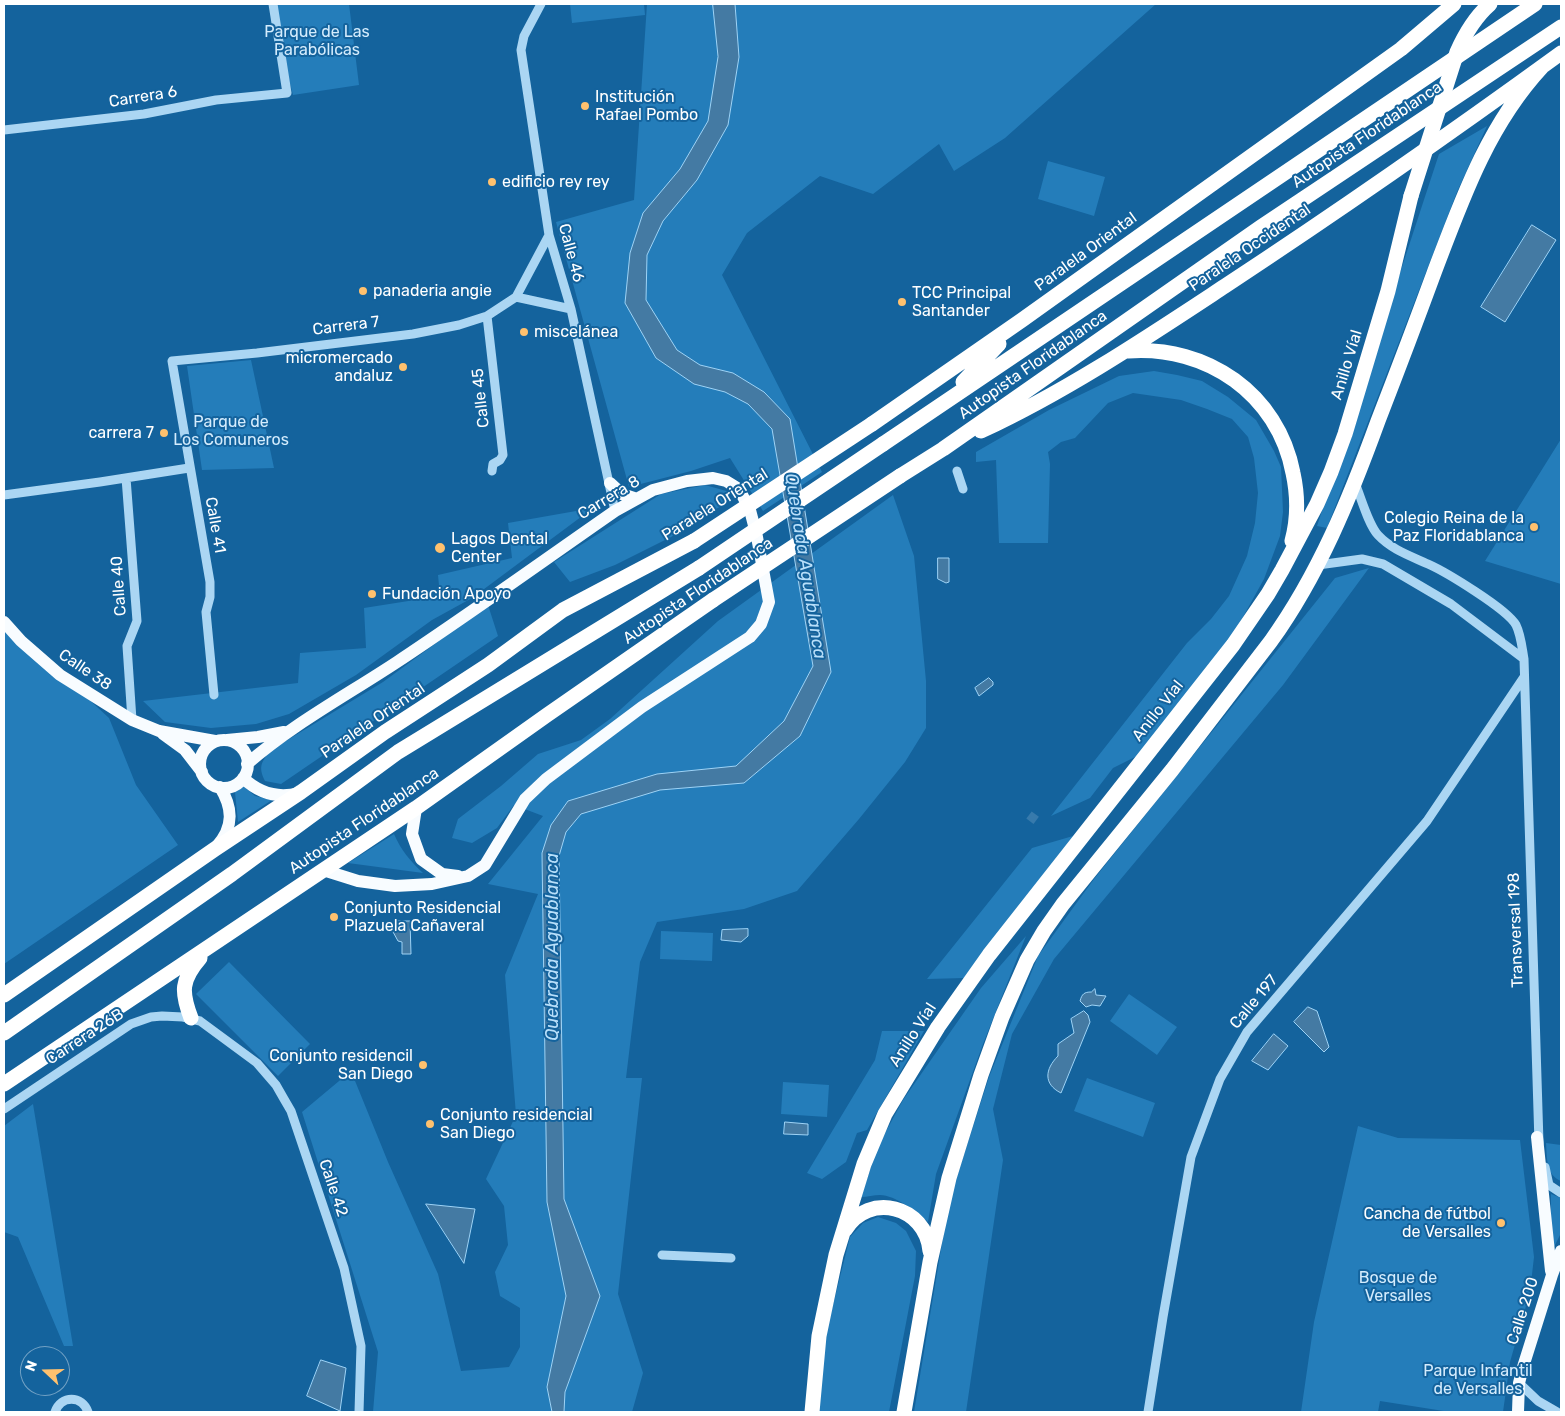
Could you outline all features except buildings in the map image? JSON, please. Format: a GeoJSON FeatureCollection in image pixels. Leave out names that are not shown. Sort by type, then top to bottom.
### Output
{"type":"FeatureCollection","features":[{"type":"Feature","properties":{"kind":"highway","name":"Paralela Oriental"},"geometry":{"type":"LineString","coordinates":[[4,995],[301,792],[385,732],[488,665],[563,610],[694,541],[872,424],[1022,320],[1402,49],[1454,4]]}},
{"type":"Feature","properties":{"kind":"highway","name":"Anillo Víal"},"geometry":{"type":"LineString","coordinates":[[812,1412],[819,1336],[829,1284],[864,1164],[876,1132],[898,1090],[938,1027],[989,955],[1233,646],[1282,570],[1317,504],[1345,434],[1388,291],[1411,196],[1457,52],[1467,32],[1480,13],[1490,4]]}},
{"type":"Feature","properties":{"kind":"highway","name":"Autopista Floridablanca"},"geometry":{"type":"LineString","coordinates":[[4,1033],[232,874],[398,752],[700,568],[1535,4]]}},
{"type":"Feature","properties":{"kind":"highway","name":"Autopista Floridablanca"},"geometry":{"type":"LineString","coordinates":[[4,1084],[416,808],[713,600],[943,448],[1261,227],[1561,27]]}},
{"type":"Feature","properties":{"kind":"highway","name":"Paralela Occidental"},"geometry":{"type":"LineString","coordinates":[[943,448],[1017,414],[1127,351],[1280,250],[1561,53]]}},
{"type":"Feature","properties":{"kind":"highway"},"geometry":{"type":"LineString","coordinates":[[904,1412],[930,1262],[949,1178],[969,1112],[1002,1017],[1021,973],[1035,946],[1063,904],[1172,770],[1291,612],[1318,565],[1355,483],[1471,178],[1501,121],[1523,88],[1542,67]]}},
{"type":"Feature","properties":{"kind":"highway"},"geometry":{"type":"LineString","coordinates":[[942,404],[1022,320]]}},
{"type":"Feature","properties":{"kind":"highway"},"geometry":{"type":"LineString","coordinates":[[1127,351],[1148,350],[1181,354],[1207,364],[1242,386],[1270,416],[1288,453],[1297,501],[1294,536],[1282,570]]}},
{"type":"Feature","properties":{"kind":"highway"},"geometry":{"type":"LineString","coordinates":[[191,1018],[184,997],[184,984],[192,968],[212,946]]}},
{"type":"Feature","properties":{"kind":"highway"},"geometry":{"type":"LineString","coordinates":[[843,1233],[851,1222],[862,1213],[882,1208],[896,1209],[914,1218],[923,1229],[929,1242],[930,1262]]}},
{"type":"Feature","properties":{"kind":"main road","name":"Carrera 8"},"geometry":{"type":"LineString","coordinates":[[247,764],[289,730],[441,632],[615,511],[637,498],[653,490],[687,481],[713,478],[726,481],[739,489],[750,510],[769,602],[761,624],[750,637],[642,707],[546,779],[525,799],[485,865],[468,876],[432,884],[395,886],[358,881],[323,870]]}},
{"type":"Feature","properties":{"kind":"main road"},"geometry":{"type":"LineString","coordinates":[[610,483],[622,494],[637,498]]}},
{"type":"Feature","properties":{"kind":"main road","name":"Calle 38"},"geometry":{"type":"LineString","coordinates":[[4,622],[21,641],[60,675],[132,720],[159,731],[220,741]]}},
{"type":"Feature","properties":{"kind":"main road","name":"Carrera 8"},"geometry":{"type":"LineString","coordinates":[[220,741],[258,737],[289,730]]}},
{"type":"Feature","properties":{"kind":"main road","name":"Calle 38"},"geometry":{"type":"LineString","coordinates":[[159,731],[185,750],[202,772]]}},
{"type":"Feature","properties":{"kind":"main road"},"geometry":{"type":"LineString","coordinates":[[220,741],[238,745],[246,756],[247,764],[243,778],[235,784],[220,787],[211,784],[202,772],[201,757],[206,748],[220,741]]}},
{"type":"Feature","properties":{"kind":"main road"},"geometry":{"type":"LineString","coordinates":[[243,778],[263,792],[289,795],[301,792]]}},
{"type":"Feature","properties":{"kind":"main road"},"geometry":{"type":"LineString","coordinates":[[215,849],[224,838],[230,826],[231,812],[227,799],[220,787]]}},
{"type":"Feature","properties":{"kind":"main road"},"geometry":{"type":"LineString","coordinates":[[416,808],[412,834],[421,858],[442,874],[468,876]]}},
{"type":"Feature","properties":{"kind":"main road"},"geometry":{"type":"LineString","coordinates":[[1537,1137],[1552,1275]]}},
{"type":"Feature","properties":{"kind":"main road","name":"Calle 200"},"geometry":{"type":"LineString","coordinates":[[1518,1412],[1519,1383],[1561,1251]]}},
{"type":"Feature","properties":{"kind":"street","name":"Carrera 6"},"geometry":{"type":"LineString","coordinates":[[4,130],[144,114],[216,100],[287,93],[273,4]]}},
{"type":"Feature","properties":{"kind":"street","name":"Calle 46"},"geometry":{"type":"LineString","coordinates":[[540,4],[524,36],[521,50],[549,235],[570,309],[615,511]]}},
{"type":"Feature","properties":{"kind":"street","name":"Carrera 7"},"geometry":{"type":"LineString","coordinates":[[172,361],[413,334],[459,325],[487,316],[516,297],[549,235]]}},
{"type":"Feature","properties":{"kind":"street"},"geometry":{"type":"LineString","coordinates":[[516,297],[570,309]]}},
{"type":"Feature","properties":{"kind":"street","name":"Calle 45"},"geometry":{"type":"LineString","coordinates":[[487,316],[503,455],[494,464],[492,472]]}},
{"type":"Feature","properties":{"kind":"street","name":"Calle 41"},"geometry":{"type":"LineString","coordinates":[[172,361],[210,582],[210,597],[206,612],[214,695]]}},
{"type":"Feature","properties":{"kind":"street"},"geometry":{"type":"LineString","coordinates":[[4,495],[190,468]]}},
{"type":"Feature","properties":{"kind":"street"},"geometry":{"type":"LineString","coordinates":[[957,471],[963,489]]}},
{"type":"Feature","properties":{"kind":"street","name":"Calle 40"},"geometry":{"type":"LineString","coordinates":[[126,478],[137,621],[127,646],[132,720]]}},
{"type":"Feature","properties":{"kind":"street","name":"Transversal 198"},"geometry":{"type":"LineString","coordinates":[[1355,483],[1372,526],[1378,535],[1397,550],[1436,567],[1475,592],[1508,616],[1515,625],[1520,637],[1524,659],[1537,1137],[1549,1185],[1561,1192]]}},
{"type":"Feature","properties":{"kind":"street"},"geometry":{"type":"LineString","coordinates":[[1318,565],[1362,559],[1383,564],[1451,604],[1524,659]]}},
{"type":"Feature","properties":{"kind":"street","name":"Calle 197"},"geometry":{"type":"LineString","coordinates":[[1148,1412],[1192,1157],[1215,1090],[1226,1067],[1248,1032],[1427,821],[1524,677]]}},
{"type":"Feature","properties":{"kind":"street","name":"Carrera 26B"},"geometry":{"type":"LineString","coordinates":[[4,1110],[131,1024],[156,1016],[191,1018]]}},
{"type":"Feature","properties":{"kind":"street","name":"Calle 42"},"geometry":{"type":"LineString","coordinates":[[191,1018],[211,1028],[257,1063],[276,1085],[292,1112],[344,1268],[361,1346],[359,1412]]}},
{"type":"Feature","properties":{"kind":"street"},"geometry":{"type":"LineString","coordinates":[[662,1255],[731,1258]]}},
{"type":"Feature","properties":{"kind":"street"},"geometry":{"type":"LineString","coordinates":[[1519,1383],[1538,1401],[1557,1412]]}},
{"type":"Feature","properties":{"kind":"street"},"geometry":{"type":"LineString","coordinates":[[55,1412],[59,1404],[72,1398],[84,1404],[88,1412]]}},
{"type":"Feature","properties":{"kind":"green space","name":"Parque de Las Parabólicas"},"geometry":{"type":"Polygon","coordinates":[[[277,4],[349,4],[359,85],[293,95],[277,33],[277,4]]]}},
{"type":"Feature","properties":{"kind":"green space"},"geometry":{"type":"Polygon","coordinates":[[[570,4],[644,4],[645,15],[572,23],[570,4]]]}},
{"type":"Feature","properties":{"kind":"green space"},"geometry":{"type":"Polygon","coordinates":[[[647,4],[1156,4],[1005,138],[954,171],[939,144],[873,194],[820,176],[747,233],[722,275],[822,472],[763,511],[730,458],[691,471],[629,487],[556,222],[634,200],[647,4]]]}},
{"type":"Feature","properties":{"kind":"green space"},"geometry":{"type":"Polygon","coordinates":[[[1487,126],[1457,192],[1327,528],[1317,526],[1439,154],[1487,126]]]}},
{"type":"Feature","properties":{"kind":"green space"},"geometry":{"type":"Polygon","coordinates":[[[1048,161],[1105,177],[1094,216],[1038,199],[1048,161]]]}},
{"type":"Feature","properties":{"kind":"green space","name":"Parque de Los Comuneros"},"geometry":{"type":"Polygon","coordinates":[[[251,360],[274,468],[202,470],[187,366],[251,360]]]}},
{"type":"Feature","properties":{"kind":"green space"},"geometry":{"type":"Polygon","coordinates":[[[1154,371],[1202,381],[1228,397],[1256,420],[1281,467],[1283,512],[1280,536],[1264,579],[1233,635],[1139,755],[1113,768],[1090,798],[1051,816],[1187,643],[1211,619],[1229,596],[1247,556],[1255,523],[1258,493],[1254,458],[1248,437],[1232,419],[1181,400],[1133,393],[1108,403],[1075,438],[1061,442],[1048,452],[1050,464],[1048,543],[999,543],[996,460],[976,462],[976,452],[1049,410],[1119,376],[1154,371]]]}},
{"type":"Feature","properties":{"kind":"green space","name":"Colegio Reina de la Paz Floridablanca"},"geometry":{"type":"Polygon","coordinates":[[[1561,439],[1561,584],[1485,561],[1561,439]]]}},
{"type":"Feature","properties":{"kind":"green space"},"geometry":{"type":"Polygon","coordinates":[[[705,485],[730,492],[721,506],[671,537],[615,565],[570,582],[554,562],[661,494],[705,485]]]}},
{"type":"Feature","properties":{"kind":"green space"},"geometry":{"type":"Polygon","coordinates":[[[893,495],[914,556],[926,681],[926,728],[905,762],[797,891],[744,909],[657,922],[640,962],[626,1078],[642,1078],[618,1294],[643,1373],[632,1412],[373,1412],[378,1352],[302,1112],[351,1071],[388,1162],[438,1274],[461,1371],[509,1367],[520,1347],[520,1308],[500,1296],[495,1272],[508,1245],[504,1206],[486,1179],[516,1115],[505,975],[538,894],[488,884],[543,816],[514,805],[497,828],[472,843],[452,838],[458,819],[501,786],[538,754],[581,740],[610,719],[718,621],[893,495]]]}},
{"type":"Feature","properties":{"kind":"green space"},"geometry":{"type":"Polygon","coordinates":[[[593,508],[472,598],[432,620],[356,675],[289,714],[256,724],[211,728],[165,722],[143,701],[298,683],[300,653],[366,648],[364,608],[440,596],[438,575],[512,558],[508,523],[593,508]]]}},
{"type":"Feature","properties":{"kind":"green space"},"geometry":{"type":"Polygon","coordinates":[[[1369,568],[1283,685],[1054,959],[1012,1034],[993,1109],[1003,1160],[966,1412],[914,1412],[949,1201],[989,1077],[1038,956],[1094,879],[1335,578],[1369,568]]]}},
{"type":"Feature","properties":{"kind":"green space"},"geometry":{"type":"Polygon","coordinates":[[[488,605],[498,636],[281,784],[265,781],[261,768],[271,750],[383,682],[488,605]]]}},
{"type":"Feature","properties":{"kind":"green space"},"geometry":{"type":"Polygon","coordinates":[[[4,621],[109,718],[136,785],[178,845],[4,964],[4,621]]]}},
{"type":"Feature","properties":{"kind":"green space"},"geometry":{"type":"Polygon","coordinates":[[[242,785],[255,796],[272,800],[238,822],[235,792],[242,785]]]}},
{"type":"Feature","properties":{"kind":"green space"},"geometry":{"type":"Polygon","coordinates":[[[394,834],[406,855],[423,873],[348,863],[394,834]]]}},
{"type":"Feature","properties":{"kind":"green space"},"geometry":{"type":"Polygon","coordinates":[[[1073,836],[964,978],[927,979],[1032,848],[1073,836]]]}},
{"type":"Feature","properties":{"kind":"green space"},"geometry":{"type":"Polygon","coordinates":[[[661,931],[713,933],[712,961],[660,959],[661,931]]]}},
{"type":"Feature","properties":{"kind":"green space"},"geometry":{"type":"Polygon","coordinates":[[[1026,936],[983,1044],[936,1174],[928,1222],[912,1209],[892,1198],[880,1195],[861,1197],[878,1146],[903,1100],[981,988],[1026,936]]]}},
{"type":"Feature","properties":{"kind":"green space"},"geometry":{"type":"Polygon","coordinates":[[[229,962],[310,1044],[278,1076],[196,994],[229,962]]]}},
{"type":"Feature","properties":{"kind":"green space"},"geometry":{"type":"Polygon","coordinates":[[[1129,994],[1177,1027],[1157,1055],[1110,1021],[1129,994]]]}},
{"type":"Feature","properties":{"kind":"green space"},"geometry":{"type":"Polygon","coordinates":[[[882,1031],[924,1031],[867,1130],[857,1133],[846,1162],[822,1179],[807,1173],[875,1060],[882,1031]]]}},
{"type":"Feature","properties":{"kind":"green space"},"geometry":{"type":"Polygon","coordinates":[[[1087,1078],[1155,1103],[1143,1137],[1074,1111],[1087,1078]]]}},
{"type":"Feature","properties":{"kind":"green space"},"geometry":{"type":"Polygon","coordinates":[[[783,1082],[829,1085],[827,1117],[781,1114],[783,1082]]]}},
{"type":"Feature","properties":{"kind":"green space"},"geometry":{"type":"Polygon","coordinates":[[[33,1104],[73,1346],[64,1346],[18,1237],[4,1232],[4,1126],[33,1104]]]}},
{"type":"Feature","properties":{"kind":"green space","name":"Bosque de Versalles"},"geometry":{"type":"Polygon","coordinates":[[[1358,1126],[1398,1138],[1520,1140],[1534,1257],[1530,1292],[1510,1362],[1503,1412],[1450,1412],[1380,1401],[1378,1412],[1301,1412],[1314,1322],[1358,1126]]]}},
{"type":"Feature","properties":{"kind":"green space"},"geometry":{"type":"Polygon","coordinates":[[[1546,1143],[1561,1145],[1561,1181],[1552,1175],[1550,1170],[1547,1160],[1546,1143]]]}},
{"type":"Feature","properties":{"kind":"green space"},"geometry":{"type":"Polygon","coordinates":[[[1551,1194],[1561,1198],[1561,1233],[1551,1253],[1551,1194]]]}},
{"type":"Feature","properties":{"kind":"green space"},"geometry":{"type":"Polygon","coordinates":[[[878,1217],[896,1223],[906,1231],[916,1251],[915,1276],[889,1412],[818,1412],[823,1345],[850,1237],[863,1223],[878,1217]]]}},
{"type":"Feature","properties":{"kind":"water","name":"Quebrada Aguablanca"},"geometry":{"type":"Polygon","coordinates":[[[713,4],[735,4],[739,57],[728,125],[697,180],[663,221],[647,255],[646,300],[677,350],[700,365],[733,373],[764,392],[790,419],[831,672],[800,736],[744,783],[660,790],[581,814],[566,832],[559,856],[564,1199],[600,1296],[565,1392],[564,1412],[552,1412],[547,1387],[566,1296],[547,1202],[542,853],[551,825],[568,801],[657,774],[736,766],[784,721],[813,666],[772,429],[748,404],[725,392],[694,384],[656,358],[625,303],[630,253],[643,213],[680,169],[708,121],[718,57],[713,4]]]}},
{"type":"Feature","properties":{"kind":"water"},"geometry":{"type":"Polygon","coordinates":[[[1532,225],[1556,240],[1505,322],[1481,307],[1532,225]]]}},
{"type":"Feature","properties":{"kind":"water"},"geometry":{"type":"Polygon","coordinates":[[[938,558],[949,558],[949,582],[946,583],[938,579],[938,558]]]}},
{"type":"Feature","properties":{"kind":"water"},"geometry":{"type":"Polygon","coordinates":[[[989,678],[993,685],[979,696],[975,688],[989,678]]]}},
{"type":"Feature","properties":{"kind":"water"},"geometry":{"type":"Polygon","coordinates":[[[395,921],[410,921],[411,954],[402,954],[402,942],[398,941],[392,930],[395,921]]]}},
{"type":"Feature","properties":{"kind":"water"},"geometry":{"type":"Polygon","coordinates":[[[748,929],[748,936],[741,942],[721,940],[722,930],[748,929]]]}},
{"type":"Feature","properties":{"kind":"water"},"geometry":{"type":"Polygon","coordinates":[[[1095,989],[1096,995],[1106,996],[1100,1006],[1092,1005],[1086,1007],[1080,1001],[1082,997],[1085,993],[1095,989]]]}},
{"type":"Feature","properties":{"kind":"water"},"geometry":{"type":"Polygon","coordinates":[[[1308,1007],[1317,1011],[1329,1047],[1324,1052],[1294,1022],[1308,1007]]]}},
{"type":"Feature","properties":{"kind":"water"},"geometry":{"type":"Polygon","coordinates":[[[1084,1011],[1088,1015],[1090,1022],[1061,1093],[1051,1085],[1048,1071],[1058,1056],[1058,1044],[1074,1033],[1071,1019],[1084,1011]]]}},
{"type":"Feature","properties":{"kind":"water"},"geometry":{"type":"Polygon","coordinates":[[[1274,1034],[1288,1046],[1268,1070],[1252,1061],[1274,1034]]]}},
{"type":"Feature","properties":{"kind":"water"},"geometry":{"type":"Polygon","coordinates":[[[785,1122],[808,1124],[808,1135],[784,1134],[785,1122]]]}},
{"type":"Feature","properties":{"kind":"water"},"geometry":{"type":"Polygon","coordinates":[[[426,1204],[475,1209],[464,1263],[426,1204]]]}},
{"type":"Feature","properties":{"kind":"water"},"geometry":{"type":"Polygon","coordinates":[[[321,1360],[346,1368],[340,1411],[307,1396],[321,1360]]]}},
{"type":"Feature","properties":{"kind":"tunnel"},"geometry":{"type":"LineString","coordinates":[[1029,815],[1037,821]]}},
{"type":"Feature","properties":{"kind":"place","name":"Institución Rafael Pombo"},"geometry":{"type":"Point","coordinates":[585,106]}},
{"type":"Feature","properties":{"kind":"place","name":"edificio rey rey"},"geometry":{"type":"Point","coordinates":[492,182]}},
{"type":"Feature","properties":{"kind":"place","name":"panaderia angie"},"geometry":{"type":"Point","coordinates":[363,291]}},
{"type":"Feature","properties":{"kind":"place","name":"TCC Principal Santander"},"geometry":{"type":"Point","coordinates":[902,302]}},
{"type":"Feature","properties":{"kind":"place","name":"miscelánea"},"geometry":{"type":"Point","coordinates":[524,332]}},
{"type":"Feature","properties":{"kind":"place","name":"micromercado andaluz"},"geometry":{"type":"Point","coordinates":[403,367]}},
{"type":"Feature","properties":{"kind":"place","name":"carrera 7"},"geometry":{"type":"Point","coordinates":[164,433]}},
{"type":"Feature","properties":{"kind":"place","name":"Colegio Reina de la Paz Floridablanca"},"geometry":{"type":"Point","coordinates":[1534,527]}},
{"type":"Feature","properties":{"kind":"place","name":"Lagos Dental Center"},"geometry":{"type":"Point","coordinates":[440,548]}},
{"type":"Feature","properties":{"kind":"place","name":"Fundación Apoyo"},"geometry":{"type":"Point","coordinates":[372,594]}},
{"type":"Feature","properties":{"kind":"place","name":"Conjunto Residencial Plazuela Cañaveral"},"geometry":{"type":"Point","coordinates":[334,917]}},
{"type":"Feature","properties":{"kind":"place","name":"Conjunto residencil San Diego"},"geometry":{"type":"Point","coordinates":[423,1065]}},
{"type":"Feature","properties":{"kind":"place","name":"Conjunto residencial San Diego"},"geometry":{"type":"Point","coordinates":[430,1124]}},
{"type":"Feature","properties":{"kind":"place","name":"Cancha de fútbol de Versalles"},"geometry":{"type":"Point","coordinates":[1501,1223]}},
{"type":"Feature","properties":{"kind":"park label","name":"Parque Infantil de Versalles"},"geometry":{"type":"Point","coordinates":[1478,1380]}}]}
